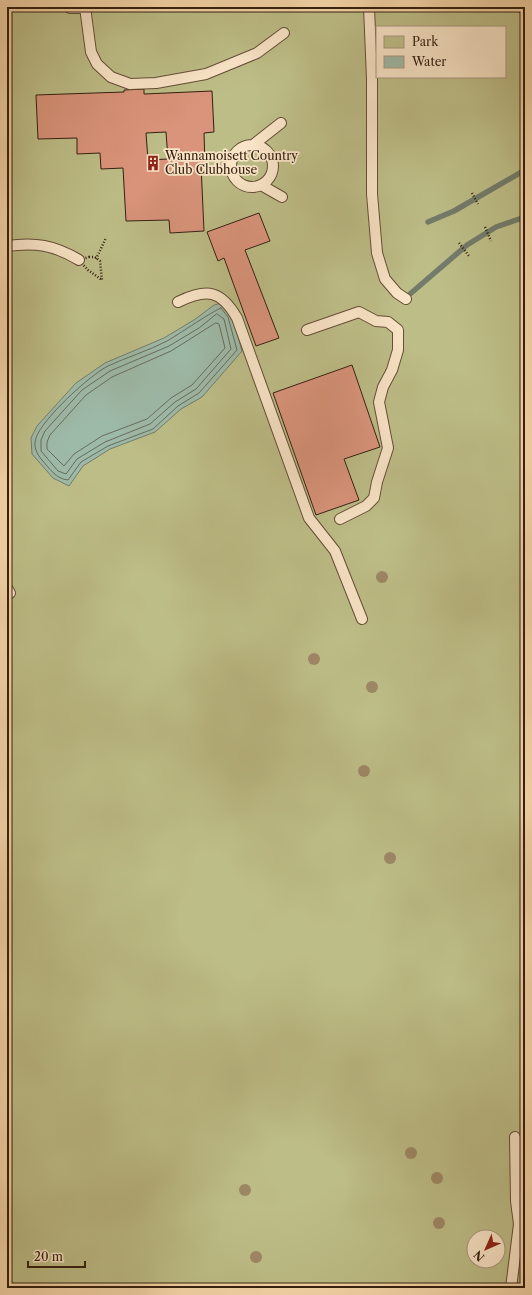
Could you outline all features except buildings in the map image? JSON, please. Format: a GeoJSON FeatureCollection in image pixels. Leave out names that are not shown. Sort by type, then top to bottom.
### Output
{"type":"FeatureCollection","features":[{"type":"Feature","properties":{"kind":"lane"},"geometry":{"type":"LineString","coordinates":[[369,7],[372,79],[372,194],[377,253],[386,279],[397,293],[406,299]]}},
{"type":"Feature","properties":{"kind":"lane"},"geometry":{"type":"LineString","coordinates":[[521,7],[525,8]]}},
{"type":"Feature","properties":{"kind":"lane"},"geometry":{"type":"LineString","coordinates":[[70,8],[85,8],[91,52],[97,64],[111,77],[130,84],[156,83],[206,74],[230,62],[257,53],[284,33]]}},
{"type":"Feature","properties":{"kind":"lane"},"geometry":{"type":"LineString","coordinates":[[253,145],[266,151],[273,164],[270,177],[261,185],[249,187],[243,185],[233,176],[231,168],[234,154],[239,149],[253,145],[281,123]]}},
{"type":"Feature","properties":{"kind":"lane"},"geometry":{"type":"LineString","coordinates":[[261,185],[282,196]]}},
{"type":"Feature","properties":{"kind":"lane"},"geometry":{"type":"LineString","coordinates":[[7,246],[23,244],[56,248],[79,260]]}},
{"type":"Feature","properties":{"kind":"lane"},"geometry":{"type":"LineString","coordinates":[[178,302],[199,293],[213,294],[228,303],[237,318],[309,518],[335,551],[362,619]]}},
{"type":"Feature","properties":{"kind":"lane"},"geometry":{"type":"LineString","coordinates":[[307,330],[359,312],[376,322],[388,322],[398,330],[396,356],[379,402],[388,448],[376,482],[374,498],[366,506],[340,519]]}},
{"type":"Feature","properties":{"kind":"lane"},"geometry":{"type":"LineString","coordinates":[[511,1288],[519,1224],[516,1201],[515,1137]]}},
{"type":"Feature","properties":{"kind":"path"},"geometry":{"type":"LineString","coordinates":[[472,193],[478,204]]}},
{"type":"Feature","properties":{"kind":"path"},"geometry":{"type":"LineString","coordinates":[[485,227],[491,241]]}},
{"type":"Feature","properties":{"kind":"path"},"geometry":{"type":"LineString","coordinates":[[96,259],[106,238]]}},
{"type":"Feature","properties":{"kind":"path"},"geometry":{"type":"LineString","coordinates":[[460,243],[469,256]]}},
{"type":"Feature","properties":{"kind":"path"},"geometry":{"type":"LineString","coordinates":[[79,260],[89,257],[100,261],[102,267],[102,280]]}},
{"type":"Feature","properties":{"kind":"green space"},"geometry":{"type":"Polygon","coordinates":[[[7,7],[525,7],[525,1288],[7,1288],[7,7]]]}},
{"type":"Feature","properties":{"kind":"water"},"geometry":{"type":"Polygon","coordinates":[[[222,303],[232,314],[242,351],[202,397],[181,409],[155,432],[110,449],[83,466],[69,486],[53,478],[32,454],[31,438],[37,426],[76,383],[105,363],[164,338],[194,320],[214,305],[222,303]]]}},
{"type":"Feature","properties":{"kind":"waterway"},"geometry":{"type":"LineString","coordinates":[[428,222],[454,211],[525,170]]}},
{"type":"Feature","properties":{"kind":"waterway"},"geometry":{"type":"LineString","coordinates":[[410,294],[467,245],[496,227],[525,217]]}},
{"type":"Feature","properties":{"kind":"place","name":"Wannamoisett Country Club Clubhouse"},"geometry":{"type":"Point","coordinates":[153,163]}}]}
